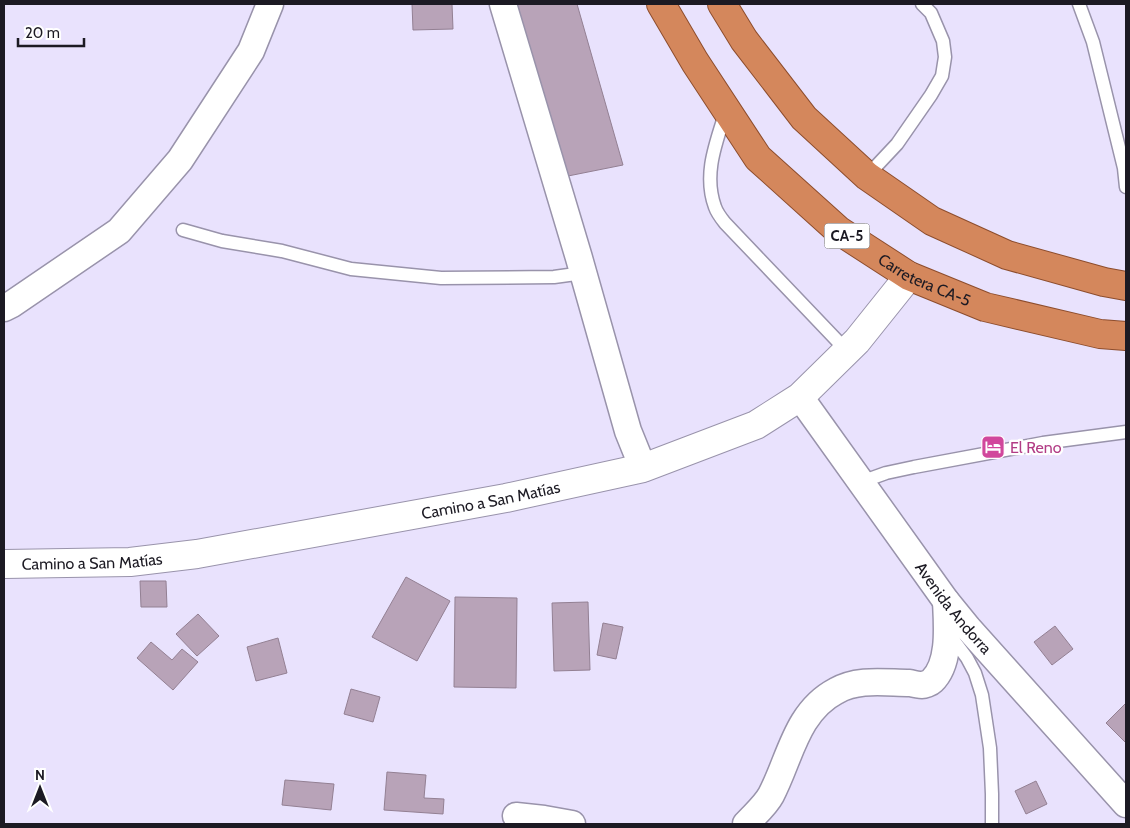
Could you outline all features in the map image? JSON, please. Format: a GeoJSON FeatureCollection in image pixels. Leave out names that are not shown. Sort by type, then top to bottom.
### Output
{"type":"FeatureCollection","features":[{"type":"Feature","properties":{"kind":"highway","name":"Carretera CA-5"},"geometry":{"type":"LineString","coordinates":[[661,4],[695,62],[758,158],[838,230],[909,276],[984,307],[1100,334],[1126,336]]}},
{"type":"Feature","properties":{"kind":"highway"},"geometry":{"type":"LineString","coordinates":[[722,4],[744,40],[804,118],[867,176],[932,221],[1007,255],[1104,282],[1126,286]]}},
{"type":"Feature","properties":{"kind":"street"},"geometry":{"type":"LineString","coordinates":[[4,308],[119,231],[180,160],[251,51],[270,4]]}},
{"type":"Feature","properties":{"kind":"street"},"geometry":{"type":"LineString","coordinates":[[503,4],[628,431],[643,468]]}},
{"type":"Feature","properties":{"kind":"street","name":"Camino a San Matías"},"geometry":{"type":"LineString","coordinates":[[4,564],[130,562],[197,554],[506,498],[643,468],[756,425],[800,397],[857,341],[909,276]]}},
{"type":"Feature","properties":{"kind":"street","name":"Avenida Andorra"},"geometry":{"type":"LineString","coordinates":[[800,397],[946,601],[1126,804]]}},
{"type":"Feature","properties":{"kind":"street"},"geometry":{"type":"LineString","coordinates":[[746,824],[770,798],[796,734],[811,712],[824,699],[850,684],[912,683],[922,685],[932,682],[946,654],[948,632],[946,601]]}},
{"type":"Feature","properties":{"kind":"street"},"geometry":{"type":"LineString","coordinates":[[516,816],[572,824]]}},
{"type":"Feature","properties":{"kind":"lane"},"geometry":{"type":"LineString","coordinates":[[867,176],[897,144],[942,76],[945,57],[943,41],[931,14],[922,4]]}},
{"type":"Feature","properties":{"kind":"lane"},"geometry":{"type":"LineString","coordinates":[[1079,4],[1093,42],[1124,168],[1126,187]]}},
{"type":"Feature","properties":{"kind":"lane"},"geometry":{"type":"LineString","coordinates":[[726,109],[710,165],[710,184],[715,208],[725,223],[847,351]]}},
{"type":"Feature","properties":{"kind":"lane"},"geometry":{"type":"LineString","coordinates":[[183,230],[222,241],[282,251],[351,269],[441,278],[554,277],[583,273]]}},
{"type":"Feature","properties":{"kind":"lane"},"geometry":{"type":"LineString","coordinates":[[861,482],[886,473],[914,467],[1043,443],[1126,432]]}},
{"type":"Feature","properties":{"kind":"lane"},"geometry":{"type":"LineString","coordinates":[[948,632],[967,658],[975,673],[982,695],[990,748],[992,824]]}},
{"type":"Feature","properties":{"kind":"building"},"geometry":{"type":"Polygon","coordinates":[[[412,4],[452,4],[453,29],[413,30],[412,4]]]}},
{"type":"Feature","properties":{"kind":"building"},"geometry":{"type":"Polygon","coordinates":[[[517,4],[577,4],[623,165],[568,176],[517,4]]]}},
{"type":"Feature","properties":{"kind":"building"},"geometry":{"type":"Polygon","coordinates":[[[406,577],[450,601],[417,661],[372,637],[406,577]]]}},
{"type":"Feature","properties":{"kind":"building"},"geometry":{"type":"Polygon","coordinates":[[[140,581],[166,581],[167,607],[141,607],[140,581]]]}},
{"type":"Feature","properties":{"kind":"building"},"geometry":{"type":"Polygon","coordinates":[[[455,597],[517,598],[516,688],[454,687],[455,597]]]}},
{"type":"Feature","properties":{"kind":"building"},"geometry":{"type":"Polygon","coordinates":[[[588,602],[590,670],[554,671],[552,603],[588,602]]]}},
{"type":"Feature","properties":{"kind":"building"},"geometry":{"type":"Polygon","coordinates":[[[198,614],[219,636],[197,656],[176,634],[198,614]]]}},
{"type":"Feature","properties":{"kind":"building"},"geometry":{"type":"Polygon","coordinates":[[[603,623],[623,627],[616,659],[597,655],[603,623]]]}},
{"type":"Feature","properties":{"kind":"building"},"geometry":{"type":"Polygon","coordinates":[[[1055,626],[1073,649],[1052,665],[1034,642],[1055,626]]]}},
{"type":"Feature","properties":{"kind":"building"},"geometry":{"type":"Polygon","coordinates":[[[278,638],[287,673],[256,681],[247,647],[278,638]]]}},
{"type":"Feature","properties":{"kind":"building"},"geometry":{"type":"Polygon","coordinates":[[[151,642],[172,660],[182,649],[198,662],[173,690],[137,658],[151,642]]]}},
{"type":"Feature","properties":{"kind":"building"},"geometry":{"type":"Polygon","coordinates":[[[351,689],[380,697],[373,722],[344,714],[351,689]]]}},
{"type":"Feature","properties":{"kind":"building"},"geometry":{"type":"Polygon","coordinates":[[[1126,703],[1126,743],[1106,723],[1126,703]]]}},
{"type":"Feature","properties":{"kind":"building"},"geometry":{"type":"Polygon","coordinates":[[[387,772],[426,775],[424,798],[444,799],[443,814],[384,810],[387,772]]]}},
{"type":"Feature","properties":{"kind":"building"},"geometry":{"type":"Polygon","coordinates":[[[285,780],[334,784],[331,810],[282,805],[285,780]]]}},
{"type":"Feature","properties":{"kind":"building"},"geometry":{"type":"Polygon","coordinates":[[[1036,781],[1047,804],[1026,814],[1015,791],[1036,781]]]}},
{"type":"Feature","properties":{"kind":"place","name":"El Reno"},"geometry":{"type":"Point","coordinates":[993,447]}}]}
